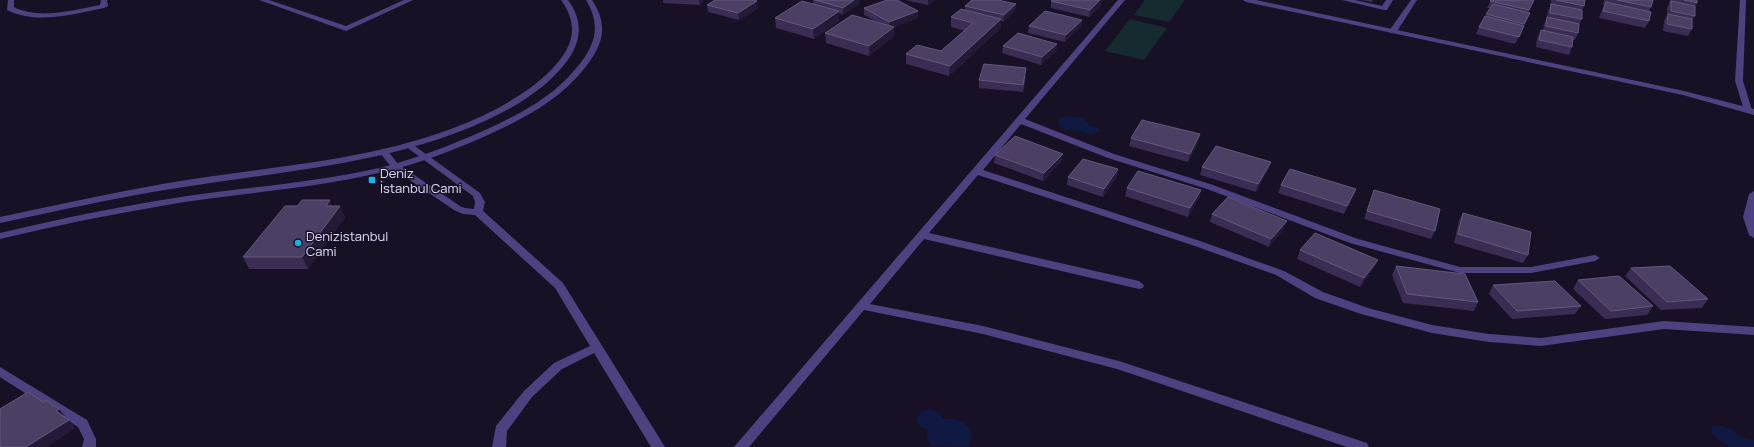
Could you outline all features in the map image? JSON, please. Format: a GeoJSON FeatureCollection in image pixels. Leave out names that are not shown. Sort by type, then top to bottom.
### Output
{"type":"FeatureCollection","features":[{"type":"Feature","properties":{"kind":"street"},"geometry":{"type":"LineString","coordinates":[[11,0],[10,8],[12,10],[27,14],[45,15],[63,14],[104,6],[104,0]]}},
{"type":"Feature","properties":{"kind":"street"},"geometry":{"type":"LineString","coordinates":[[262,0],[346,29],[410,0]]}},
{"type":"Feature","properties":{"kind":"street"},"geometry":{"type":"LineString","coordinates":[[0,220],[164,187],[340,162],[412,146],[461,129],[508,106],[544,81],[561,64],[572,50],[576,37],[575,17],[572,8],[564,0]]}},
{"type":"Feature","properties":{"kind":"street"},"geometry":{"type":"LineString","coordinates":[[0,236],[168,202],[363,174],[395,166],[471,139],[512,121],[546,100],[573,78],[592,53],[598,42],[600,32],[598,13],[589,0]]}},
{"type":"Feature","properties":{"kind":"street"},"geometry":{"type":"LineString","coordinates":[[741,447],[1122,0]]}},
{"type":"Feature","properties":{"kind":"street"},"geometry":{"type":"LineString","coordinates":[[1246,0],[1684,93],[1751,111]]}},
{"type":"Feature","properties":{"kind":"street"},"geometry":{"type":"LineString","coordinates":[[1345,0],[1384,8],[1390,0]]}},
{"type":"Feature","properties":{"kind":"street"},"geometry":{"type":"LineString","coordinates":[[1393,31],[1414,0]]}},
{"type":"Feature","properties":{"kind":"street"},"geometry":{"type":"LineString","coordinates":[[1744,0],[1739,81],[1751,111]]}},
{"type":"Feature","properties":{"kind":"street"},"geometry":{"type":"LineString","coordinates":[[1020,120],[1111,156],[1210,187],[1354,241],[1460,270],[1531,270],[1595,258]]}},
{"type":"Feature","properties":{"kind":"street"},"geometry":{"type":"LineString","coordinates":[[412,146],[478,195],[480,202],[478,212]]}},
{"type":"Feature","properties":{"kind":"street"},"geometry":{"type":"LineString","coordinates":[[385,153],[395,166],[456,208],[463,211],[478,212],[559,286],[658,447]]}},
{"type":"Feature","properties":{"kind":"street"},"geometry":{"type":"LineString","coordinates":[[977,170],[1034,191],[1196,243],[1280,273],[1332,300],[1365,311],[1432,329],[1489,338],[1541,342],[1664,325],[1754,331]]}},
{"type":"Feature","properties":{"kind":"street"},"geometry":{"type":"LineString","coordinates":[[1754,194],[1748,217],[1754,235]]}},
{"type":"Feature","properties":{"kind":"street"},"geometry":{"type":"LineString","coordinates":[[922,235],[1139,284]]}},
{"type":"Feature","properties":{"kind":"street"},"geometry":{"type":"LineString","coordinates":[[862,306],[983,330],[1119,365],[1358,446]]}},
{"type":"Feature","properties":{"kind":"street"},"geometry":{"type":"LineString","coordinates":[[499,447],[501,430],[528,394],[558,366],[597,347]]}},
{"type":"Feature","properties":{"kind":"street"},"geometry":{"type":"LineString","coordinates":[[0,371],[83,424],[90,439],[89,447]]}},
{"type":"Feature","properties":{"kind":"green space"},"geometry":{"type":"Polygon","coordinates":[[[1145,0],[1185,0],[1169,22],[1134,15],[1145,0]]]}},
{"type":"Feature","properties":{"kind":"green space"},"geometry":{"type":"Polygon","coordinates":[[[1130,19],[1167,28],[1144,60],[1105,51],[1130,19]]]}},
{"type":"Feature","properties":{"kind":"water"},"geometry":{"type":"Polygon","coordinates":[[[1067,116],[1083,118],[1089,125],[1098,128],[1100,131],[1091,135],[1081,131],[1070,131],[1064,129],[1059,125],[1058,121],[1067,116]]]}},
{"type":"Feature","properties":{"kind":"water"},"geometry":{"type":"Polygon","coordinates":[[[930,409],[940,413],[943,419],[957,420],[968,427],[972,435],[969,447],[931,446],[927,437],[927,430],[920,427],[916,419],[921,412],[930,409]]]}},
{"type":"Feature","properties":{"kind":"water"},"geometry":{"type":"Polygon","coordinates":[[[1719,425],[1731,429],[1742,438],[1754,440],[1754,447],[1728,447],[1728,445],[1718,440],[1711,432],[1712,426],[1719,425]]]}},
{"type":"Feature","properties":{"kind":"building"},"geometry":{"type":"Polygon","coordinates":[[[715,0],[757,1],[738,13],[707,5],[715,0]]]}},
{"type":"Feature","properties":{"kind":"building"},"geometry":{"type":"Polygon","coordinates":[[[815,0],[854,0],[843,8],[815,0]]]}},
{"type":"Feature","properties":{"kind":"building"},"geometry":{"type":"Polygon","coordinates":[[[887,0],[897,0],[918,11],[889,22],[864,8],[887,0]]]}},
{"type":"Feature","properties":{"kind":"building"},"geometry":{"type":"Polygon","coordinates":[[[972,0],[998,0],[1016,4],[1004,15],[965,6],[972,0]]]}},
{"type":"Feature","properties":{"kind":"building"},"geometry":{"type":"Polygon","coordinates":[[[1100,0],[1090,10],[1051,1],[1100,0]]]}},
{"type":"Feature","properties":{"kind":"building"},"geometry":{"type":"Polygon","coordinates":[[[1534,0],[1529,10],[1490,1],[1534,0]]]}},
{"type":"Feature","properties":{"kind":"building"},"geometry":{"type":"Polygon","coordinates":[[[1556,0],[1585,0],[1584,6],[1556,0]]]}},
{"type":"Feature","properties":{"kind":"building"},"geometry":{"type":"Polygon","coordinates":[[[1617,0],[1653,0],[1651,7],[1617,0]]]}},
{"type":"Feature","properties":{"kind":"building"},"geometry":{"type":"Polygon","coordinates":[[[1684,0],[1697,0],[1697,3],[1684,0]]]}},
{"type":"Feature","properties":{"kind":"building"},"geometry":{"type":"Polygon","coordinates":[[[802,1],[839,11],[813,29],[775,18],[802,1]]]}},
{"type":"Feature","properties":{"kind":"building"},"geometry":{"type":"Polygon","coordinates":[[[1671,1],[1695,6],[1695,16],[1671,11],[1671,1]]]}},
{"type":"Feature","properties":{"kind":"building"},"geometry":{"type":"Polygon","coordinates":[[[1606,2],[1651,12],[1649,21],[1603,11],[1606,2]]]}},
{"type":"Feature","properties":{"kind":"building"},"geometry":{"type":"Polygon","coordinates":[[[1493,4],[1530,13],[1524,24],[1486,14],[1493,4]]]}},
{"type":"Feature","properties":{"kind":"building"},"geometry":{"type":"Polygon","coordinates":[[[1551,4],[1582,10],[1582,19],[1550,13],[1551,4]]]}},
{"type":"Feature","properties":{"kind":"building"},"geometry":{"type":"Polygon","coordinates":[[[961,9],[1001,19],[950,66],[906,54],[917,45],[941,51],[973,23],[951,17],[961,9]]]}},
{"type":"Feature","properties":{"kind":"building"},"geometry":{"type":"Polygon","coordinates":[[[1045,11],[1082,20],[1066,35],[1029,26],[1045,11]]]}},
{"type":"Feature","properties":{"kind":"building"},"geometry":{"type":"Polygon","coordinates":[[[1668,14],[1692,19],[1692,29],[1667,24],[1668,14]]]}},
{"type":"Feature","properties":{"kind":"building"},"geometry":{"type":"Polygon","coordinates":[[[852,15],[894,27],[869,46],[825,33],[852,15]]]}},
{"type":"Feature","properties":{"kind":"building"},"geometry":{"type":"Polygon","coordinates":[[[1485,16],[1524,26],[1519,37],[1479,27],[1485,16]]]}},
{"type":"Feature","properties":{"kind":"building"},"geometry":{"type":"Polygon","coordinates":[[[1547,17],[1579,24],[1578,33],[1546,26],[1547,17]]]}},
{"type":"Feature","properties":{"kind":"building"},"geometry":{"type":"Polygon","coordinates":[[[1541,30],[1573,37],[1572,47],[1539,40],[1541,30]]]}},
{"type":"Feature","properties":{"kind":"building"},"geometry":{"type":"Polygon","coordinates":[[[1018,33],[1057,44],[1042,57],[1003,46],[1018,33]]]}},
{"type":"Feature","properties":{"kind":"building"},"geometry":{"type":"Polygon","coordinates":[[[984,64],[1026,68],[1023,85],[979,80],[984,64]]]}},
{"type":"Feature","properties":{"kind":"building"},"geometry":{"type":"Polygon","coordinates":[[[1142,120],[1200,134],[1190,154],[1131,138],[1142,120]]]}},
{"type":"Feature","properties":{"kind":"building"},"geometry":{"type":"Polygon","coordinates":[[[1015,136],[1063,154],[1044,173],[995,155],[1015,136]]]}},
{"type":"Feature","properties":{"kind":"building"},"geometry":{"type":"Polygon","coordinates":[[[1216,146],[1271,162],[1258,184],[1202,167],[1216,146]]]}},
{"type":"Feature","properties":{"kind":"building"},"geometry":{"type":"Polygon","coordinates":[[[1083,159],[1118,169],[1104,189],[1068,177],[1083,159]]]}},
{"type":"Feature","properties":{"kind":"building"},"geometry":{"type":"Polygon","coordinates":[[[1290,169],[1356,189],[1347,206],[1281,185],[1290,169]]]}},
{"type":"Feature","properties":{"kind":"building"},"geometry":{"type":"Polygon","coordinates":[[[1138,171],[1201,190],[1190,208],[1127,188],[1138,171]]]}},
{"type":"Feature","properties":{"kind":"building"},"geometry":{"type":"Polygon","coordinates":[[[1374,190],[1440,209],[1435,231],[1367,211],[1374,190]]]}},
{"type":"Feature","properties":{"kind":"building"},"geometry":{"type":"Polygon","coordinates":[[[1228,197],[1287,221],[1271,239],[1212,214],[1228,197]]]}},
{"type":"Feature","properties":{"kind":"building"},"geometry":{"type":"Polygon","coordinates":[[[302,200],[330,200],[326,206],[340,206],[302,257],[243,257],[285,206],[297,206],[302,200]]]}},
{"type":"Feature","properties":{"kind":"building"},"geometry":{"type":"Polygon","coordinates":[[[1463,213],[1531,232],[1528,255],[1458,234],[1463,213]]]}},
{"type":"Feature","properties":{"kind":"building"},"geometry":{"type":"Polygon","coordinates":[[[1315,233],[1378,260],[1364,278],[1300,250],[1315,233]]]}},
{"type":"Feature","properties":{"kind":"building"},"geometry":{"type":"Polygon","coordinates":[[[1396,266],[1465,274],[1478,302],[1407,294],[1396,266]]]}},
{"type":"Feature","properties":{"kind":"building"},"geometry":{"type":"Polygon","coordinates":[[[1670,266],[1708,299],[1667,302],[1631,268],[1670,266]]]}},
{"type":"Feature","properties":{"kind":"building"},"geometry":{"type":"Polygon","coordinates":[[[1619,276],[1653,306],[1611,311],[1578,280],[1619,276]]]}},
{"type":"Feature","properties":{"kind":"building"},"geometry":{"type":"Polygon","coordinates":[[[1555,281],[1581,306],[1517,311],[1493,285],[1555,281]]]}},
{"type":"Feature","properties":{"kind":"building"},"geometry":{"type":"Polygon","coordinates":[[[28,392],[43,402],[46,400],[59,409],[56,411],[69,420],[26,447],[0,447],[0,409],[28,392]]]}},
{"type":"Feature","properties":{"kind":"place","name":"Deniz İstanbul Cami"},"geometry":{"type":"Point","coordinates":[372,180]}},
{"type":"Feature","properties":{"kind":"place","name":"Denizistanbul Cami"},"geometry":{"type":"Point","coordinates":[298,243]}}]}
